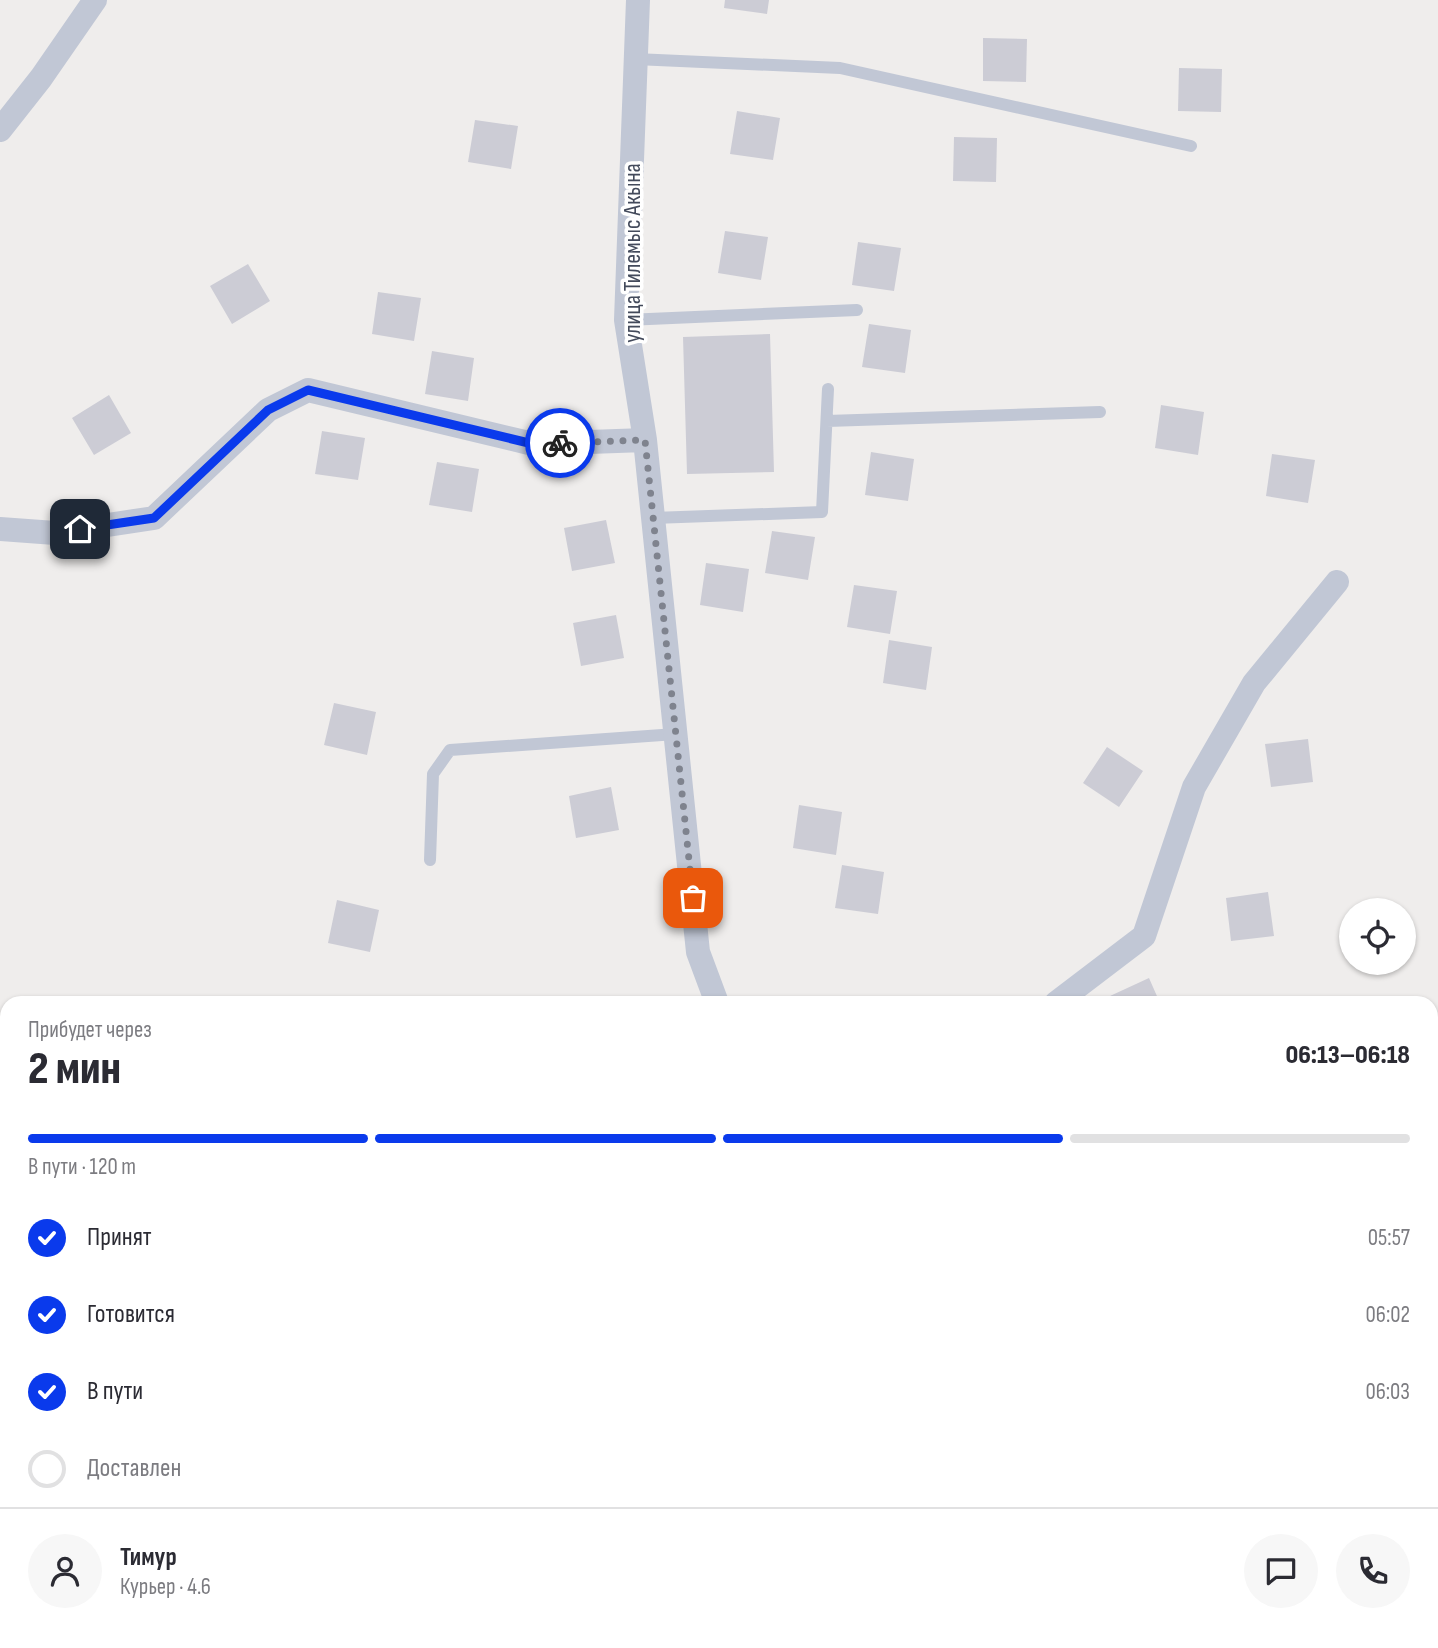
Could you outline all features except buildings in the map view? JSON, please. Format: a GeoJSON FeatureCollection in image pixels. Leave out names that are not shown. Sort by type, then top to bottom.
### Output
{"type":"FeatureCollection","features":[{"type":"Feature","properties":{"kind":"street"},"geometry":{"type":"LineString","coordinates":[[0,130],[41,78],[95,0]]}},
{"type":"Feature","properties":{"kind":"street","name":"улица Тилемыс Акына"},"geometry":{"type":"LineString","coordinates":[[638,0],[626,320],[645,440],[698,952],[714,996]]}},
{"type":"Feature","properties":{"kind":"street"},"geometry":{"type":"LineString","coordinates":[[0,529],[55,533],[154,518],[268,410],[308,390],[533,444],[645,440]]}},
{"type":"Feature","properties":{"kind":"street"},"geometry":{"type":"LineString","coordinates":[[1065,996],[1144,936],[1194,787],[1254,683],[1337,582]]}},
{"type":"Feature","properties":{"kind":"lane"},"geometry":{"type":"LineString","coordinates":[[635,59],[840,68],[1191,146]]}},
{"type":"Feature","properties":{"kind":"lane"},"geometry":{"type":"LineString","coordinates":[[626,320],[857,310]]}},
{"type":"Feature","properties":{"kind":"lane"},"geometry":{"type":"LineString","coordinates":[[653,518],[822,512],[828,389]]}},
{"type":"Feature","properties":{"kind":"lane"},"geometry":{"type":"LineString","coordinates":[[827,421],[1100,412]]}},
{"type":"Feature","properties":{"kind":"lane"},"geometry":{"type":"LineString","coordinates":[[430,860],[433,774],[450,750],[676,734]]}},
{"type":"Feature","properties":{"kind":"way so far"},"geometry":{"type":"LineString","coordinates":[[560,443],[645,440],[693,898]]}},
{"type":"Feature","properties":{"kind":"route"},"geometry":{"type":"LineString","coordinates":[[80,529],[154,518],[268,410],[308,390],[533,444],[560,443]]}}]}
